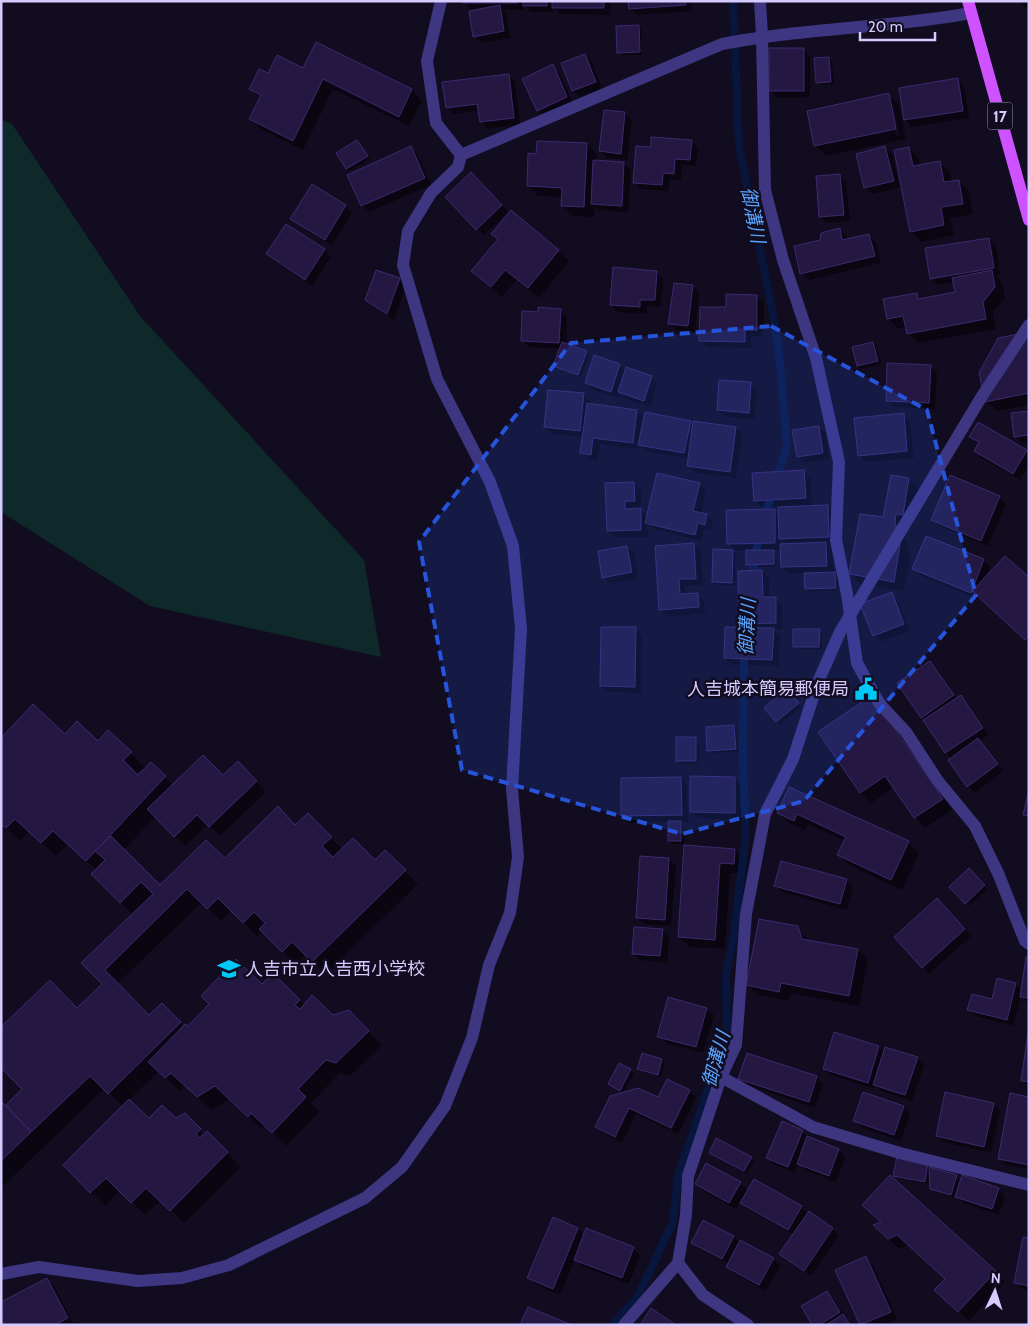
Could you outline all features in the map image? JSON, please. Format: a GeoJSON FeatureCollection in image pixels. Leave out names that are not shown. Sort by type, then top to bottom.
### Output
{"type":"FeatureCollection","features":[{"type":"Feature","properties":{"kind":"main road","name":"17"},"geometry":{"type":"LineString","coordinates":[[970,7],[1029,220]]}},
{"type":"Feature","properties":{"kind":"street"},"geometry":{"type":"LineString","coordinates":[[441,1],[428,61],[436,123],[461,155]]}},
{"type":"Feature","properties":{"kind":"street"},"geometry":{"type":"LineString","coordinates":[[760,1],[765,190],[783,260],[816,358],[839,462],[836,540],[857,662],[879,703],[906,732],[938,781],[976,826],[998,873],[1025,941],[1029,944]]}},
{"type":"Feature","properties":{"kind":"street"},"geometry":{"type":"LineString","coordinates":[[461,155],[722,44],[762,36],[931,20],[970,7]]}},
{"type":"Feature","properties":{"kind":"street"},"geometry":{"type":"LineString","coordinates":[[1,1274],[39,1267],[138,1281],[182,1278],[229,1265],[365,1198],[402,1167],[445,1106],[472,1038],[489,964],[510,913],[518,857],[512,789],[521,628],[513,546],[490,482],[437,379],[403,265],[408,231],[431,193],[458,167],[461,155]]}},
{"type":"Feature","properties":{"kind":"street"},"geometry":{"type":"LineString","coordinates":[[624,1325],[678,1263],[686,1215],[688,1176],[721,1077],[736,1045],[746,914],[765,814],[793,759],[818,682],[840,632],[982,396],[1029,325]]}},
{"type":"Feature","properties":{"kind":"street"},"geometry":{"type":"LineString","coordinates":[[721,1077],[813,1127],[900,1152],[1029,1185]]}},
{"type":"Feature","properties":{"kind":"street"},"geometry":{"type":"LineString","coordinates":[[678,1263],[703,1295],[748,1325]]}},
{"type":"Feature","properties":{"kind":"highlighted area"},"geometry":{"type":"Polygon","coordinates":[[[771,326],[927,410],[976,595],[804,801],[682,834],[462,770],[419,542],[571,343],[771,326]]]}},
{"type":"Feature","properties":{"kind":"green space"},"geometry":{"type":"Polygon","coordinates":[[[1,119],[12,124],[140,316],[364,560],[381,657],[150,606],[1,512],[1,119]]]}},
{"type":"Feature","properties":{"kind":"building"},"geometry":{"type":"Polygon","coordinates":[[[463,1],[517,1],[517,3],[463,3],[463,1]]]}},
{"type":"Feature","properties":{"kind":"building"},"geometry":{"type":"Polygon","coordinates":[[[523,1],[547,1],[547,6],[523,6],[523,1]]]}},
{"type":"Feature","properties":{"kind":"building"},"geometry":{"type":"Polygon","coordinates":[[[552,1],[604,1],[604,8],[552,8],[552,1]]]}},
{"type":"Feature","properties":{"kind":"building"},"geometry":{"type":"Polygon","coordinates":[[[628,1],[686,1],[686,5],[629,9],[628,1]]]}},
{"type":"Feature","properties":{"kind":"building"},"geometry":{"type":"Polygon","coordinates":[[[500,5],[504,31],[473,37],[469,11],[500,5]]]}},
{"type":"Feature","properties":{"kind":"building"},"geometry":{"type":"Polygon","coordinates":[[[639,25],[640,52],[617,53],[616,26],[639,25]]]}},
{"type":"Feature","properties":{"kind":"building"},"geometry":{"type":"Polygon","coordinates":[[[316,42],[412,89],[399,117],[323,79],[293,141],[249,119],[261,95],[249,89],[259,69],[268,73],[277,55],[303,68],[316,42]]]}},
{"type":"Feature","properties":{"kind":"building"},"geometry":{"type":"Polygon","coordinates":[[[769,48],[804,48],[804,91],[769,91],[769,48]]]}},
{"type":"Feature","properties":{"kind":"building"},"geometry":{"type":"Polygon","coordinates":[[[585,54],[596,82],[572,91],[561,63],[585,54]]]}},
{"type":"Feature","properties":{"kind":"building"},"geometry":{"type":"Polygon","coordinates":[[[829,57],[831,82],[816,83],[814,58],[829,57]]]}},
{"type":"Feature","properties":{"kind":"building"},"geometry":{"type":"Polygon","coordinates":[[[553,64],[567,97],[537,111],[522,79],[553,64]]]}},
{"type":"Feature","properties":{"kind":"building"},"geometry":{"type":"Polygon","coordinates":[[[509,74],[514,118],[480,122],[477,104],[446,108],[442,82],[509,74]]]}},
{"type":"Feature","properties":{"kind":"building"},"geometry":{"type":"Polygon","coordinates":[[[958,78],[963,111],[904,120],[899,88],[958,78]]]}},
{"type":"Feature","properties":{"kind":"building"},"geometry":{"type":"Polygon","coordinates":[[[889,93],[896,129],[814,146],[807,111],[889,93]]]}},
{"type":"Feature","properties":{"kind":"building"},"geometry":{"type":"Polygon","coordinates":[[[604,110],[625,112],[621,154],[599,151],[604,110]]]}},
{"type":"Feature","properties":{"kind":"building"},"geometry":{"type":"Polygon","coordinates":[[[651,137],[692,140],[690,160],[675,159],[674,174],[663,173],[662,185],[633,183],[636,146],[651,147],[651,137]]]}},
{"type":"Feature","properties":{"kind":"building"},"geometry":{"type":"Polygon","coordinates":[[[357,140],[368,156],[346,169],[336,153],[357,140]]]}},
{"type":"Feature","properties":{"kind":"building"},"geometry":{"type":"Polygon","coordinates":[[[537,141],[587,143],[584,207],[561,206],[562,188],[527,186],[528,153],[536,154],[537,141]]]}},
{"type":"Feature","properties":{"kind":"building"},"geometry":{"type":"Polygon","coordinates":[[[411,146],[425,178],[361,206],[347,175],[411,146]]]}},
{"type":"Feature","properties":{"kind":"building"},"geometry":{"type":"Polygon","coordinates":[[[885,146],[894,181],[864,188],[856,154],[885,146]]]}},
{"type":"Feature","properties":{"kind":"building"},"geometry":{"type":"Polygon","coordinates":[[[909,147],[913,166],[940,161],[944,182],[959,180],[963,204],[941,207],[944,225],[910,232],[894,150],[909,147]]]}},
{"type":"Feature","properties":{"kind":"building"},"geometry":{"type":"Polygon","coordinates":[[[593,160],[624,162],[622,206],[591,204],[593,160]]]}},
{"type":"Feature","properties":{"kind":"building"},"geometry":{"type":"Polygon","coordinates":[[[471,172],[502,205],[476,230],[445,197],[471,172]]]}},
{"type":"Feature","properties":{"kind":"building"},"geometry":{"type":"Polygon","coordinates":[[[840,174],[844,215],[819,217],[816,176],[840,174]]]}},
{"type":"Feature","properties":{"kind":"building"},"geometry":{"type":"Polygon","coordinates":[[[312,184],[346,205],[325,240],[290,219],[312,184]]]}},
{"type":"Feature","properties":{"kind":"building"},"geometry":{"type":"Polygon","coordinates":[[[511,210],[559,250],[528,288],[505,270],[491,287],[471,271],[498,239],[491,234],[511,210]]]}},
{"type":"Feature","properties":{"kind":"building"},"geometry":{"type":"Polygon","coordinates":[[[286,224],[325,249],[305,280],[266,254],[286,224]]]}},
{"type":"Feature","properties":{"kind":"building"},"geometry":{"type":"Polygon","coordinates":[[[840,228],[842,240],[869,234],[875,256],[800,274],[794,246],[820,240],[821,233],[840,228]]]}},
{"type":"Feature","properties":{"kind":"building"},"geometry":{"type":"Polygon","coordinates":[[[989,238],[994,268],[930,279],[925,248],[989,238]]]}},
{"type":"Feature","properties":{"kind":"building"},"geometry":{"type":"Polygon","coordinates":[[[613,267],[657,271],[655,300],[640,300],[640,307],[610,305],[613,267]]]}},
{"type":"Feature","properties":{"kind":"building"},"geometry":{"type":"Polygon","coordinates":[[[376,270],[400,278],[387,314],[365,300],[376,270]]]}},
{"type":"Feature","properties":{"kind":"building"},"geometry":{"type":"Polygon","coordinates":[[[992,270],[995,287],[983,302],[986,319],[907,334],[903,316],[887,319],[883,299],[917,293],[918,299],[955,292],[952,278],[992,270]]]}},
{"type":"Feature","properties":{"kind":"building"},"geometry":{"type":"Polygon","coordinates":[[[674,283],[693,285],[688,326],[668,324],[674,283]]]}},
{"type":"Feature","properties":{"kind":"building"},"geometry":{"type":"Polygon","coordinates":[[[726,294],[757,295],[757,330],[745,330],[745,342],[699,341],[700,307],[726,307],[726,294]]]}},
{"type":"Feature","properties":{"kind":"building"},"geometry":{"type":"Polygon","coordinates":[[[538,307],[561,309],[559,343],[521,341],[522,311],[538,312],[538,307]]]}},
{"type":"Feature","properties":{"kind":"building"},"geometry":{"type":"Polygon","coordinates":[[[1029,332],[1029,393],[985,402],[979,373],[998,338],[1029,332]]]}},
{"type":"Feature","properties":{"kind":"building"},"geometry":{"type":"Polygon","coordinates":[[[562,342],[587,351],[578,375],[553,366],[562,342]]]}},
{"type":"Feature","properties":{"kind":"building"},"geometry":{"type":"Polygon","coordinates":[[[873,342],[878,361],[857,366],[852,347],[873,342]]]}},
{"type":"Feature","properties":{"kind":"building"},"geometry":{"type":"Polygon","coordinates":[[[594,355],[620,364],[611,392],[585,383],[594,355]]]}},
{"type":"Feature","properties":{"kind":"building"},"geometry":{"type":"Polygon","coordinates":[[[887,363],[931,365],[929,403],[886,401],[887,363]]]}},
{"type":"Feature","properties":{"kind":"building"},"geometry":{"type":"Polygon","coordinates":[[[626,367],[652,376],[644,401],[618,392],[626,367]]]}},
{"type":"Feature","properties":{"kind":"building"},"geometry":{"type":"Polygon","coordinates":[[[719,380],[751,382],[749,413],[717,410],[719,380]]]}},
{"type":"Feature","properties":{"kind":"building"},"geometry":{"type":"Polygon","coordinates":[[[548,390],[584,393],[580,431],[544,427],[548,390]]]}},
{"type":"Feature","properties":{"kind":"building"},"geometry":{"type":"Polygon","coordinates":[[[587,403],[637,410],[633,443],[593,438],[591,455],[580,453],[587,403]]]}},
{"type":"Feature","properties":{"kind":"building"},"geometry":{"type":"Polygon","coordinates":[[[1029,411],[1029,435],[1014,437],[1011,413],[1029,411]]]}},
{"type":"Feature","properties":{"kind":"building"},"geometry":{"type":"Polygon","coordinates":[[[645,412],[691,421],[684,453],[638,445],[645,412]]]}},
{"type":"Feature","properties":{"kind":"building"},"geometry":{"type":"Polygon","coordinates":[[[904,413],[907,451],[858,456],[854,418],[904,413]]]}},
{"type":"Feature","properties":{"kind":"building"},"geometry":{"type":"Polygon","coordinates":[[[693,421],[736,427],[730,472],[687,466],[693,421]]]}},
{"type":"Feature","properties":{"kind":"building"},"geometry":{"type":"Polygon","coordinates":[[[978,422],[1027,450],[1013,474],[974,451],[979,442],[969,437],[978,422]]]}},
{"type":"Feature","properties":{"kind":"building"},"geometry":{"type":"Polygon","coordinates":[[[819,426],[823,453],[797,457],[792,430],[819,426]]]}},
{"type":"Feature","properties":{"kind":"building"},"geometry":{"type":"Polygon","coordinates":[[[804,470],[806,498],[754,501],[752,473],[804,470]]]}},
{"type":"Feature","properties":{"kind":"building"},"geometry":{"type":"Polygon","coordinates":[[[657,473],[700,483],[693,511],[707,514],[705,525],[698,523],[695,535],[645,523],[657,473]]]}},
{"type":"Feature","properties":{"kind":"building"},"geometry":{"type":"Polygon","coordinates":[[[891,475],[909,478],[903,515],[896,514],[895,521],[900,545],[894,582],[849,574],[860,514],[883,517],[891,475]]]}},
{"type":"Feature","properties":{"kind":"building"},"geometry":{"type":"Polygon","coordinates":[[[950,475],[1000,496],[981,541],[931,520],[950,475]]]}},
{"type":"Feature","properties":{"kind":"building"},"geometry":{"type":"Polygon","coordinates":[[[634,482],[635,501],[625,501],[625,509],[641,508],[641,530],[607,531],[605,483],[634,482]]]}},
{"type":"Feature","properties":{"kind":"building"},"geometry":{"type":"Polygon","coordinates":[[[828,505],[829,537],[779,539],[778,507],[828,505]]]}},
{"type":"Feature","properties":{"kind":"building"},"geometry":{"type":"Polygon","coordinates":[[[775,509],[775,543],[727,544],[726,510],[775,509]]]}},
{"type":"Feature","properties":{"kind":"building"},"geometry":{"type":"Polygon","coordinates":[[[926,536],[984,559],[971,593],[912,569],[926,536]]]}},
{"type":"Feature","properties":{"kind":"building"},"geometry":{"type":"Polygon","coordinates":[[[826,542],[827,566],[781,567],[780,544],[826,542]]]}},
{"type":"Feature","properties":{"kind":"building"},"geometry":{"type":"Polygon","coordinates":[[[694,543],[696,579],[679,579],[680,594],[698,593],[699,607],[659,610],[655,546],[694,543]]]}},
{"type":"Feature","properties":{"kind":"building"},"geometry":{"type":"Polygon","coordinates":[[[627,546],[632,572],[602,578],[598,551],[627,546]]]}},
{"type":"Feature","properties":{"kind":"building"},"geometry":{"type":"Polygon","coordinates":[[[713,549],[733,550],[732,583],[712,582],[713,549]]]}},
{"type":"Feature","properties":{"kind":"building"},"geometry":{"type":"Polygon","coordinates":[[[746,550],[774,550],[774,564],[746,565],[746,550]]]}},
{"type":"Feature","properties":{"kind":"building"},"geometry":{"type":"Polygon","coordinates":[[[1005,556],[1029,577],[1029,636],[1025,640],[972,591],[1005,556]]]}},
{"type":"Feature","properties":{"kind":"building"},"geometry":{"type":"Polygon","coordinates":[[[762,570],[763,597],[776,597],[776,623],[739,624],[738,571],[762,570]]]}},
{"type":"Feature","properties":{"kind":"building"},"geometry":{"type":"Polygon","coordinates":[[[835,572],[836,588],[805,589],[804,573],[835,572]]]}},
{"type":"Feature","properties":{"kind":"building"},"geometry":{"type":"Polygon","coordinates":[[[892,592],[904,624],[873,636],[860,604],[892,592]]]}},
{"type":"Feature","properties":{"kind":"building"},"geometry":{"type":"Polygon","coordinates":[[[601,627],[636,627],[635,687],[600,686],[601,627]]]}},
{"type":"Feature","properties":{"kind":"building"},"geometry":{"type":"Polygon","coordinates":[[[725,627],[774,628],[772,660],[724,658],[725,627]]]}},
{"type":"Feature","properties":{"kind":"building"},"geometry":{"type":"Polygon","coordinates":[[[793,629],[820,629],[819,647],[793,647],[793,629]]]}},
{"type":"Feature","properties":{"kind":"building"},"geometry":{"type":"Polygon","coordinates":[[[930,661],[954,695],[921,718],[897,683],[930,661]]]}},
{"type":"Feature","properties":{"kind":"building"},"geometry":{"type":"Polygon","coordinates":[[[786,689],[799,703],[776,722],[764,708],[786,689]]]}},
{"type":"Feature","properties":{"kind":"building"},"geometry":{"type":"Polygon","coordinates":[[[872,695],[943,799],[914,818],[885,776],[860,793],[818,732],[872,695]]]}},
{"type":"Feature","properties":{"kind":"building"},"geometry":{"type":"Polygon","coordinates":[[[961,695],[983,728],[945,753],[923,720],[961,695]]]}},
{"type":"Feature","properties":{"kind":"building"},"geometry":{"type":"Polygon","coordinates":[[[33,704],[65,734],[77,721],[98,741],[108,730],[132,752],[123,760],[138,775],[151,762],[166,776],[86,861],[53,831],[41,843],[15,819],[6,828],[1,824],[1,738],[33,704]]]}},
{"type":"Feature","properties":{"kind":"building"},"geometry":{"type":"Polygon","coordinates":[[[734,725],[736,749],[707,751],[706,727],[734,725]]]}},
{"type":"Feature","properties":{"kind":"building"},"geometry":{"type":"Polygon","coordinates":[[[676,737],[696,737],[696,761],[676,761],[676,737]]]}},
{"type":"Feature","properties":{"kind":"building"},"geometry":{"type":"Polygon","coordinates":[[[978,738],[998,764],[967,787],[948,760],[978,738]]]}},
{"type":"Feature","properties":{"kind":"building"},"geometry":{"type":"Polygon","coordinates":[[[203,755],[223,775],[238,761],[257,781],[209,827],[197,815],[174,837],[147,809],[203,755]]]}},
{"type":"Feature","properties":{"kind":"building"},"geometry":{"type":"Polygon","coordinates":[[[690,776],[735,777],[735,813],[690,812],[690,776]]]}},
{"type":"Feature","properties":{"kind":"building"},"geometry":{"type":"Polygon","coordinates":[[[681,777],[682,815],[621,816],[621,778],[681,777]]]}},
{"type":"Feature","properties":{"kind":"building"},"geometry":{"type":"Polygon","coordinates":[[[789,787],[909,841],[891,880],[837,855],[846,837],[797,814],[794,821],[777,813],[789,787]]]}},
{"type":"Feature","properties":{"kind":"building"},"geometry":{"type":"Polygon","coordinates":[[[1029,789],[1029,816],[1023,815],[1029,789]]]}},
{"type":"Feature","properties":{"kind":"building"},"geometry":{"type":"Polygon","coordinates":[[[278,806],[295,825],[308,813],[332,837],[322,846],[333,857],[353,838],[375,860],[385,850],[406,870],[312,962],[292,942],[282,952],[259,929],[265,923],[254,912],[243,923],[218,898],[207,909],[187,889],[105,970],[149,1015],[162,1003],[181,1022],[108,1094],[90,1076],[31,1132],[6,1105],[22,1089],[1,1068],[1,1027],[50,980],[77,1008],[102,984],[81,963],[153,894],[141,882],[120,903],[91,874],[105,860],[95,851],[111,836],[160,885],[206,840],[225,858],[278,806]]]}},
{"type":"Feature","properties":{"kind":"building"},"geometry":{"type":"Polygon","coordinates":[[[668,821],[681,821],[681,841],[668,841],[668,821]]]}},
{"type":"Feature","properties":{"kind":"building"},"geometry":{"type":"Polygon","coordinates":[[[684,845],[735,849],[734,864],[720,863],[715,940],[678,937],[684,845]]]}},
{"type":"Feature","properties":{"kind":"building"},"geometry":{"type":"Polygon","coordinates":[[[640,856],[669,858],[665,920],[636,918],[640,856]]]}},
{"type":"Feature","properties":{"kind":"building"},"geometry":{"type":"Polygon","coordinates":[[[781,861],[847,879],[840,904],[774,886],[781,861]]]}},
{"type":"Feature","properties":{"kind":"building"},"geometry":{"type":"Polygon","coordinates":[[[969,868],[985,885],[965,904],[949,887],[969,868]]]}},
{"type":"Feature","properties":{"kind":"building"},"geometry":{"type":"Polygon","coordinates":[[[937,898],[965,929],[922,968],[894,937],[937,898]]]}},
{"type":"Feature","properties":{"kind":"building"},"geometry":{"type":"Polygon","coordinates":[[[759,919],[798,926],[802,939],[858,949],[849,996],[781,983],[779,992],[746,985],[759,919]]]}},
{"type":"Feature","properties":{"kind":"building"},"geometry":{"type":"Polygon","coordinates":[[[634,927],[663,929],[660,956],[632,954],[634,927]]]}},
{"type":"Feature","properties":{"kind":"building"},"geometry":{"type":"Polygon","coordinates":[[[1026,957],[1029,957],[1029,998],[1020,997],[1026,957]]]}},
{"type":"Feature","properties":{"kind":"building"},"geometry":{"type":"Polygon","coordinates":[[[236,959],[262,984],[273,973],[300,1000],[295,1005],[300,1009],[312,995],[333,1015],[349,1010],[369,1031],[336,1063],[326,1060],[298,1089],[306,1097],[272,1133],[251,1113],[248,1117],[215,1086],[197,1097],[171,1073],[165,1078],[148,1062],[185,1024],[188,1026],[209,1004],[201,996],[236,959]]]}},
{"type":"Feature","properties":{"kind":"building"},"geometry":{"type":"Polygon","coordinates":[[[997,978],[1016,983],[1007,1020],[967,1010],[972,994],[992,999],[997,978]]]}},
{"type":"Feature","properties":{"kind":"building"},"geometry":{"type":"Polygon","coordinates":[[[668,997],[707,1008],[696,1047],[657,1037],[668,997]]]}},
{"type":"Feature","properties":{"kind":"building"},"geometry":{"type":"Polygon","coordinates":[[[1029,1026],[1029,1082],[1021,1081],[1029,1026]]]}},
{"type":"Feature","properties":{"kind":"building"},"geometry":{"type":"Polygon","coordinates":[[[834,1032],[879,1046],[868,1083],[823,1069],[834,1032]]]}},
{"type":"Feature","properties":{"kind":"building"},"geometry":{"type":"Polygon","coordinates":[[[885,1047],[918,1057],[905,1095],[873,1085],[885,1047]]]}},
{"type":"Feature","properties":{"kind":"building"},"geometry":{"type":"Polygon","coordinates":[[[642,1053],[662,1059],[658,1075],[637,1069],[642,1053]]]}},
{"type":"Feature","properties":{"kind":"building"},"geometry":{"type":"Polygon","coordinates":[[[747,1053],[817,1076],[809,1102],[738,1079],[747,1053]]]}},
{"type":"Feature","properties":{"kind":"building"},"geometry":{"type":"Polygon","coordinates":[[[619,1063],[631,1069],[620,1091],[608,1084],[619,1063]]]}},
{"type":"Feature","properties":{"kind":"building"},"geometry":{"type":"Polygon","coordinates":[[[667,1079],[690,1090],[671,1128],[629,1108],[615,1137],[595,1127],[610,1096],[638,1088],[658,1097],[667,1079]]]}},
{"type":"Feature","properties":{"kind":"building"},"geometry":{"type":"Polygon","coordinates":[[[863,1092],[904,1106],[894,1135],[853,1121],[863,1092]]]}},
{"type":"Feature","properties":{"kind":"building"},"geometry":{"type":"Polygon","coordinates":[[[945,1092],[994,1103],[984,1147],[936,1136],[945,1092]]]}},
{"type":"Feature","properties":{"kind":"building"},"geometry":{"type":"Polygon","coordinates":[[[1010,1093],[1029,1097],[1029,1165],[998,1159],[1010,1093]]]}},
{"type":"Feature","properties":{"kind":"building"},"geometry":{"type":"Polygon","coordinates":[[[129,1099],[149,1118],[162,1105],[176,1118],[185,1113],[201,1129],[196,1134],[199,1138],[207,1131],[228,1152],[170,1211],[146,1188],[131,1203],[106,1178],[90,1193],[63,1165],[129,1099]]]}},
{"type":"Feature","properties":{"kind":"building"},"geometry":{"type":"Polygon","coordinates":[[[1,1101],[31,1132],[1,1161],[1,1101]]]}},
{"type":"Feature","properties":{"kind":"building"},"geometry":{"type":"Polygon","coordinates":[[[782,1121],[803,1130],[788,1167],[766,1158],[782,1121]]]}},
{"type":"Feature","properties":{"kind":"building"},"geometry":{"type":"Polygon","coordinates":[[[807,1136],[839,1149],[829,1176],[797,1164],[807,1136]]]}},
{"type":"Feature","properties":{"kind":"building"},"geometry":{"type":"Polygon","coordinates":[[[716,1138],[752,1157],[744,1171],[709,1153],[716,1138]]]}},
{"type":"Feature","properties":{"kind":"building"},"geometry":{"type":"Polygon","coordinates":[[[897,1156],[928,1162],[925,1182],[893,1176],[897,1156]]]}},
{"type":"Feature","properties":{"kind":"building"},"geometry":{"type":"Polygon","coordinates":[[[706,1163],[741,1182],[729,1203],[695,1184],[706,1163]]]}},
{"type":"Feature","properties":{"kind":"building"},"geometry":{"type":"Polygon","coordinates":[[[929,1167],[957,1175],[951,1195],[930,1189],[929,1167]]]}},
{"type":"Feature","properties":{"kind":"building"},"geometry":{"type":"Polygon","coordinates":[[[890,1175],[996,1271],[958,1312],[934,1290],[945,1279],[897,1235],[888,1239],[873,1225],[881,1222],[862,1205],[890,1175]]]}},
{"type":"Feature","properties":{"kind":"building"},"geometry":{"type":"Polygon","coordinates":[[[962,1175],[999,1188],[992,1209],[955,1197],[962,1175]]]}},
{"type":"Feature","properties":{"kind":"building"},"geometry":{"type":"Polygon","coordinates":[[[754,1179],[802,1206],[788,1230],[740,1203],[754,1179]]]}},
{"type":"Feature","properties":{"kind":"building"},"geometry":{"type":"Polygon","coordinates":[[[809,1211],[833,1228],[804,1271],[779,1254],[809,1211]]]}},
{"type":"Feature","properties":{"kind":"building"},"geometry":{"type":"Polygon","coordinates":[[[553,1217],[578,1228],[553,1289],[527,1278],[553,1217]]]}},
{"type":"Feature","properties":{"kind":"building"},"geometry":{"type":"Polygon","coordinates":[[[703,1220],[734,1236],[722,1259],[691,1243],[703,1220]]]}},
{"type":"Feature","properties":{"kind":"building"},"geometry":{"type":"Polygon","coordinates":[[[586,1228],[634,1247],[622,1278],[574,1260],[586,1228]]]}},
{"type":"Feature","properties":{"kind":"building"},"geometry":{"type":"Polygon","coordinates":[[[1023,1237],[1029,1238],[1029,1286],[1014,1283],[1023,1237]]]}},
{"type":"Feature","properties":{"kind":"building"},"geometry":{"type":"Polygon","coordinates":[[[740,1240],[774,1258],[759,1285],[726,1267],[740,1240]]]}},
{"type":"Feature","properties":{"kind":"building"},"geometry":{"type":"Polygon","coordinates":[[[866,1256],[891,1312],[860,1325],[835,1270],[866,1256]]]}},
{"type":"Feature","properties":{"kind":"building"},"geometry":{"type":"Polygon","coordinates":[[[47,1278],[68,1318],[55,1325],[5,1325],[1,1317],[1,1302],[47,1278]]]}},
{"type":"Feature","properties":{"kind":"building"},"geometry":{"type":"Polygon","coordinates":[[[827,1291],[840,1312],[819,1325],[812,1325],[801,1306],[827,1291]]]}},
{"type":"Feature","properties":{"kind":"building"},"geometry":{"type":"Polygon","coordinates":[[[528,1307],[572,1325],[520,1325],[528,1307]]]}},
{"type":"Feature","properties":{"kind":"building"},"geometry":{"type":"Polygon","coordinates":[[[651,1308],[676,1325],[640,1325],[651,1308]]]}},
{"type":"Feature","properties":{"kind":"building"},"geometry":{"type":"Polygon","coordinates":[[[843,1314],[850,1325],[826,1325],[843,1314]]]}},
{"type":"Feature","properties":{"kind":"waterway","name":"御溝川"},"geometry":{"type":"LineString","coordinates":[[733,1],[739,146],[774,319],[779,353],[787,446],[776,481]]}},
{"type":"Feature","properties":{"kind":"waterway","name":"御溝川"},"geometry":{"type":"LineString","coordinates":[[764,519],[772,492]]}},
{"type":"Feature","properties":{"kind":"waterway","name":"御溝川"},"geometry":{"type":"LineString","coordinates":[[751,580],[759,535]]}},
{"type":"Feature","properties":{"kind":"waterway","name":"御溝川"},"geometry":{"type":"LineString","coordinates":[[612,1325],[637,1298],[673,1222],[678,1176],[727,1034],[726,974],[734,935],[746,834],[743,763],[744,651]]}},
{"type":"Feature","properties":{"kind":"place","name":"人吉城本簡易郵便局"},"geometry":{"type":"Point","coordinates":[866,689]}},
{"type":"Feature","properties":{"kind":"place","name":"人吉市立人吉西小学校"},"geometry":{"type":"Point","coordinates":[229,969]}}]}
